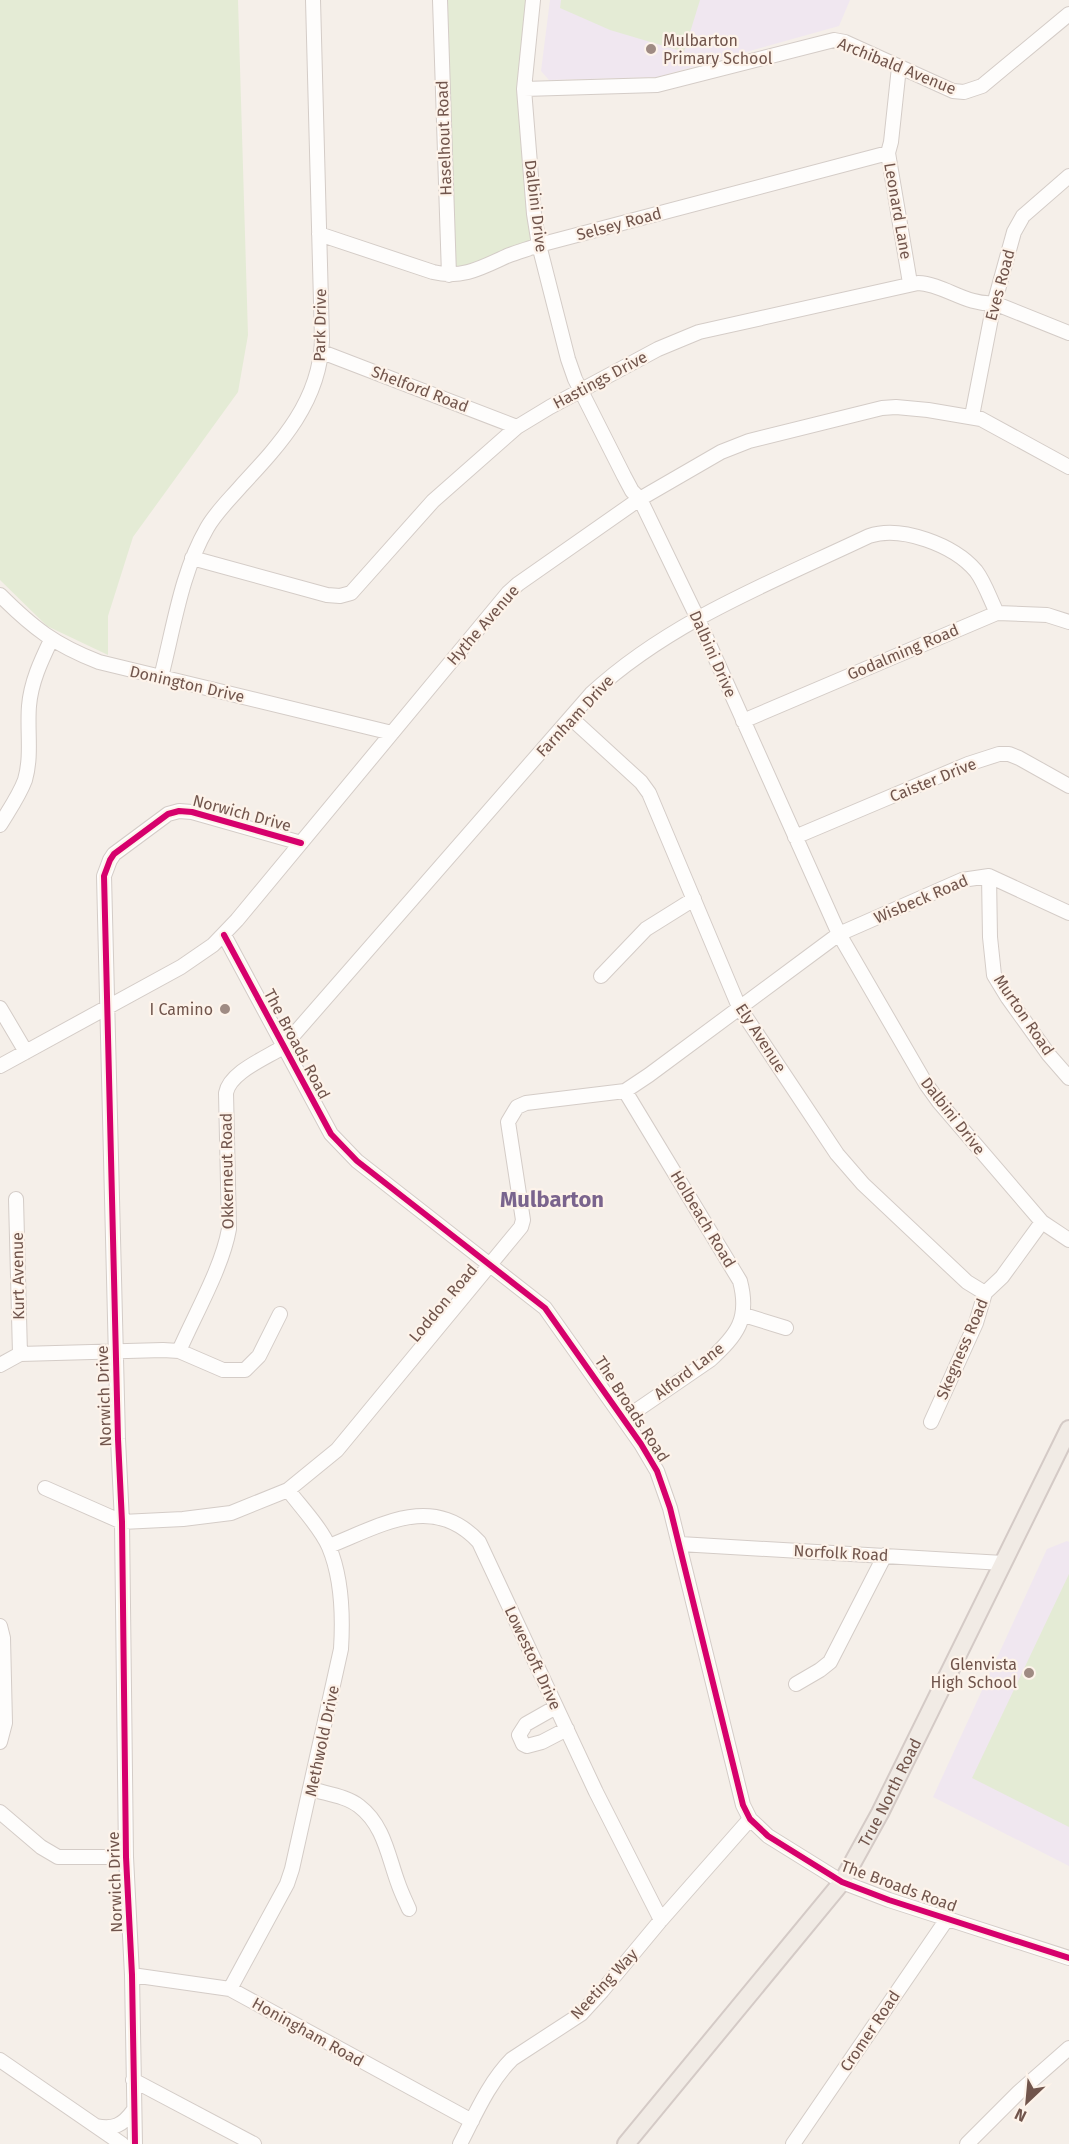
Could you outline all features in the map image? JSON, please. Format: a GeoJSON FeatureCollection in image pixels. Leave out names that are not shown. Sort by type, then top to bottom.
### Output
{"type":"FeatureCollection","features":[{"type":"Feature","properties":{"kind":"main road","name":"True North Road"},"geometry":{"type":"LineString","coordinates":[[626,2144],[842,1882],[880,1813],[1069,1429]]}},
{"type":"Feature","properties":{"kind":"street","name":"Park Drive"},"geometry":{"type":"LineString","coordinates":[[161,677],[192,558],[212,519],[287,434],[300,416],[312,392],[322,352],[314,0]]}},
{"type":"Feature","properties":{"kind":"street","name":"Haselhout Road"},"geometry":{"type":"LineString","coordinates":[[440,0],[449,275]]}},
{"type":"Feature","properties":{"kind":"street","name":"Dalbini Drive"},"geometry":{"type":"LineString","coordinates":[[533,0],[524,89],[533,203],[539,245],[568,359],[580,391],[632,491],[640,499],[697,617],[839,934],[926,1084],[939,1102],[1042,1222],[1069,1240]]}},
{"type":"Feature","properties":{"kind":"street","name":"Archibald Avenue"},"geometry":{"type":"LineString","coordinates":[[524,89],[657,86],[834,40],[845,42],[952,91],[971,90],[982,86],[1069,14]]}},
{"type":"Feature","properties":{"kind":"street","name":"Leonard Lane"},"geometry":{"type":"LineString","coordinates":[[899,67],[888,153],[910,283]]}},
{"type":"Feature","properties":{"kind":"street","name":"Selsey Road"},"geometry":{"type":"LineString","coordinates":[[319,234],[433,272],[449,275],[471,272],[539,245],[888,153]]}},
{"type":"Feature","properties":{"kind":"street","name":"Eves Road"},"geometry":{"type":"LineString","coordinates":[[972,416],[994,303],[1014,232],[1020,219],[1069,177]]}},
{"type":"Feature","properties":{"kind":"street","name":"Hastings Drive"},"geometry":{"type":"LineString","coordinates":[[192,558],[327,595],[340,596],[351,593],[420,513],[517,428],[658,349],[699,332],[910,283],[929,284],[981,303],[994,303],[1069,332]]}},
{"type":"Feature","properties":{"kind":"street","name":"Shelford Road"},"geometry":{"type":"LineString","coordinates":[[322,352],[517,428]]}},
{"type":"Feature","properties":{"kind":"street","name":"Hythe Avenue"},"geometry":{"type":"LineString","coordinates":[[0,1066],[108,1008],[213,945],[301,843],[494,609],[518,584],[640,499],[734,446],[863,412],[896,407],[972,416],[990,423],[1069,467]]}},
{"type":"Feature","properties":{"kind":"street","name":"Farnham Drive"},"geometry":{"type":"LineString","coordinates":[[283,1047],[591,694],[613,673],[697,617],[869,536],[890,532],[928,540],[965,561],[977,573],[997,613]]}},
{"type":"Feature","properties":{"kind":"street","name":"Donington Drive"},"geometry":{"type":"LineString","coordinates":[[0,595],[29,624],[51,640],[99,662],[392,733]]}},
{"type":"Feature","properties":{"kind":"street","name":"Godalming Road"},"geometry":{"type":"LineString","coordinates":[[742,721],[997,613],[1047,615],[1069,622]]}},
{"type":"Feature","properties":{"kind":"street"},"geometry":{"type":"LineString","coordinates":[[0,825],[19,794],[25,779],[28,764],[29,707],[32,686],[51,640]]}},
{"type":"Feature","properties":{"kind":"street","name":"Ely Avenue"},"geometry":{"type":"LineString","coordinates":[[571,718],[634,776],[649,793],[739,1007],[837,1154],[967,1282],[985,1293]]}},
{"type":"Feature","properties":{"kind":"street","name":"Caister Drive"},"geometry":{"type":"LineString","coordinates":[[795,837],[968,764],[999,754],[1009,754],[1019,758],[1069,786]]}},
{"type":"Feature","properties":{"kind":"street","name":"Norwich Drive"},"geometry":{"type":"LineString","coordinates":[[135,2144],[132,1975],[126,1857],[122,1522],[104,878],[110,860],[118,851],[168,814],[182,811],[301,843]]}},
{"type":"Feature","properties":{"kind":"street","name":"Wisbeck Road"},"geometry":{"type":"LineString","coordinates":[[839,934],[962,880],[989,876],[1069,914]]}},
{"type":"Feature","properties":{"kind":"street","name":"Murton Road"},"geometry":{"type":"LineString","coordinates":[[989,876],[994,975],[1049,1055],[1069,1078]]}},
{"type":"Feature","properties":{"kind":"street"},"geometry":{"type":"LineString","coordinates":[[601,976],[646,929],[694,899]]}},
{"type":"Feature","properties":{"kind":"street","name":"Loddon Road"},"geometry":{"type":"LineString","coordinates":[[45,1488],[122,1522],[183,1520],[231,1513],[288,1490],[337,1450],[516,1235],[523,1220],[508,1131],[511,1114],[517,1107],[526,1103],[625,1090],[649,1075],[839,934]]}},
{"type":"Feature","properties":{"kind":"street","name":"The Broads Road"},"geometry":{"type":"LineString","coordinates":[[224,935],[330,1134],[342,1148],[492,1265],[554,1317],[657,1471],[680,1544],[743,1805],[750,1819],[768,1836],[842,1882],[1069,1958]]}},
{"type":"Feature","properties":{"kind":"street"},"geometry":{"type":"LineString","coordinates":[[0,1008],[26,1052]]}},
{"type":"Feature","properties":{"kind":"street","name":"Okkerneut Road"},"geometry":{"type":"LineString","coordinates":[[179,1351],[227,1241],[229,1229],[227,1088],[237,1075],[283,1047]]}},
{"type":"Feature","properties":{"kind":"street","name":"Holbeach Road"},"geometry":{"type":"LineString","coordinates":[[625,1090],[740,1281],[745,1306],[744,1315]]}},
{"type":"Feature","properties":{"kind":"street","name":"Kurt Avenue"},"geometry":{"type":"LineString","coordinates":[[16,1199],[21,1354]]}},
{"type":"Feature","properties":{"kind":"street","name":"Skegness Road"},"geometry":{"type":"LineString","coordinates":[[931,1422],[976,1323],[985,1293],[1002,1277],[1042,1222]]}},
{"type":"Feature","properties":{"kind":"street"},"geometry":{"type":"LineString","coordinates":[[0,1365],[21,1354],[179,1351],[223,1370],[245,1370],[259,1356],[280,1314]]}},
{"type":"Feature","properties":{"kind":"street"},"geometry":{"type":"LineString","coordinates":[[744,1315],[786,1328]]}},
{"type":"Feature","properties":{"kind":"street","name":"Alford Lane"},"geometry":{"type":"LineString","coordinates":[[624,1419],[710,1360],[733,1335],[744,1315]]}},
{"type":"Feature","properties":{"kind":"street","name":"Methwold Drive"},"geometry":{"type":"LineString","coordinates":[[230,1989],[287,1884],[311,1789],[341,1649],[340,1599],[329,1546],[288,1490]]}},
{"type":"Feature","properties":{"kind":"street","name":"Lowestoft Drive"},"geometry":{"type":"LineString","coordinates":[[329,1546],[417,1515],[435,1516],[455,1522],[478,1542],[567,1730],[661,1920]]}},
{"type":"Feature","properties":{"kind":"street","name":"Norfolk Road"},"geometry":{"type":"LineString","coordinates":[[680,1544],[1003,1563]]}},
{"type":"Feature","properties":{"kind":"street"},"geometry":{"type":"LineString","coordinates":[[795,1684],[830,1662],[885,1555]]}},
{"type":"Feature","properties":{"kind":"street"},"geometry":{"type":"LineString","coordinates":[[0,1626],[3,1638],[5,1723],[0,1742]]}},
{"type":"Feature","properties":{"kind":"street"},"geometry":{"type":"LineString","coordinates":[[556,1707],[526,1724],[519,1735],[520,1740],[527,1746],[534,1745],[567,1730]]}},
{"type":"Feature","properties":{"kind":"street"},"geometry":{"type":"LineString","coordinates":[[311,1789],[359,1806],[373,1821],[389,1852],[409,1909]]}},
{"type":"Feature","properties":{"kind":"street"},"geometry":{"type":"LineString","coordinates":[[0,1812],[41,1847],[58,1857],[126,1857]]}},
{"type":"Feature","properties":{"kind":"street","name":"Neeting Way"},"geometry":{"type":"LineString","coordinates":[[460,2144],[505,2066],[512,2059],[581,2014],[750,1819]]}},
{"type":"Feature","properties":{"kind":"street","name":"Cromer Road"},"geometry":{"type":"LineString","coordinates":[[793,2144],[947,1919]]}},
{"type":"Feature","properties":{"kind":"street","name":"Honingham Road"},"geometry":{"type":"LineString","coordinates":[[132,1975],[230,1989],[472,2121]]}},
{"type":"Feature","properties":{"kind":"street"},"geometry":{"type":"LineString","coordinates":[[967,2144],[1019,2092],[1069,2048]]}},
{"type":"Feature","properties":{"kind":"street"},"geometry":{"type":"LineString","coordinates":[[0,2060],[122,2144]]}},
{"type":"Feature","properties":{"kind":"street"},"geometry":{"type":"LineString","coordinates":[[133,2080],[254,2144]]}},
{"type":"Feature","properties":{"kind":"street"},"geometry":{"type":"LineString","coordinates":[[94,2126],[114,2127],[127,2119],[133,2111]]}},
{"type":"Feature","properties":{"kind":"shaded area","name":"Mulbarton Primary School"},"geometry":{"type":"Polygon","coordinates":[[[550,0],[850,0],[839,26],[657,77],[549,80],[541,71],[550,0]]]}},
{"type":"Feature","properties":{"kind":"shaded area","name":"Glenvista High School"},"geometry":{"type":"Polygon","coordinates":[[[1069,1542],[1069,1866],[933,1797],[1047,1549],[1069,1542]]]}},
{"type":"Feature","properties":{"kind":"green space"},"geometry":{"type":"Polygon","coordinates":[[[0,0],[238,0],[248,335],[238,392],[133,537],[108,616],[108,655],[47,626],[0,580],[0,0]]]}},
{"type":"Feature","properties":{"kind":"green space"},"geometry":{"type":"Polygon","coordinates":[[[444,0],[529,0],[518,107],[532,242],[457,269],[453,264],[444,0]]]}},
{"type":"Feature","properties":{"kind":"green space"},"geometry":{"type":"Polygon","coordinates":[[[561,0],[700,0],[684,52],[610,30],[560,8],[561,0]]]}},
{"type":"Feature","properties":{"kind":"green space"},"geometry":{"type":"Polygon","coordinates":[[[1069,1574],[1069,1827],[972,1778],[1069,1574]]]}},
{"type":"Feature","properties":{"kind":"cycle path"},"geometry":{"type":"LineString","coordinates":[[135,2144],[132,1975],[126,1857],[122,1522],[104,876],[114,854],[168,814],[179,811],[192,812],[301,843]]}},
{"type":"Feature","properties":{"kind":"cycle path"},"geometry":{"type":"LineString","coordinates":[[224,935],[331,1134],[357,1161],[545,1308],[641,1444],[657,1471],[670,1508],[743,1805],[750,1819],[768,1836],[842,1882],[889,1900],[1069,1958]]}},
{"type":"Feature","properties":{"kind":"place","name":"Mulbarton Primary School"},"geometry":{"type":"Point","coordinates":[651,49]}},
{"type":"Feature","properties":{"kind":"place","name":"I Camino"},"geometry":{"type":"Point","coordinates":[225,1009]}},
{"type":"Feature","properties":{"kind":"place","name":"Glenvista High School"},"geometry":{"type":"Point","coordinates":[1029,1673]}},
{"type":"Feature","properties":{"kind":"district","name":"Mulbarton"},"geometry":{"type":"Point","coordinates":[552,1199]}}]}
